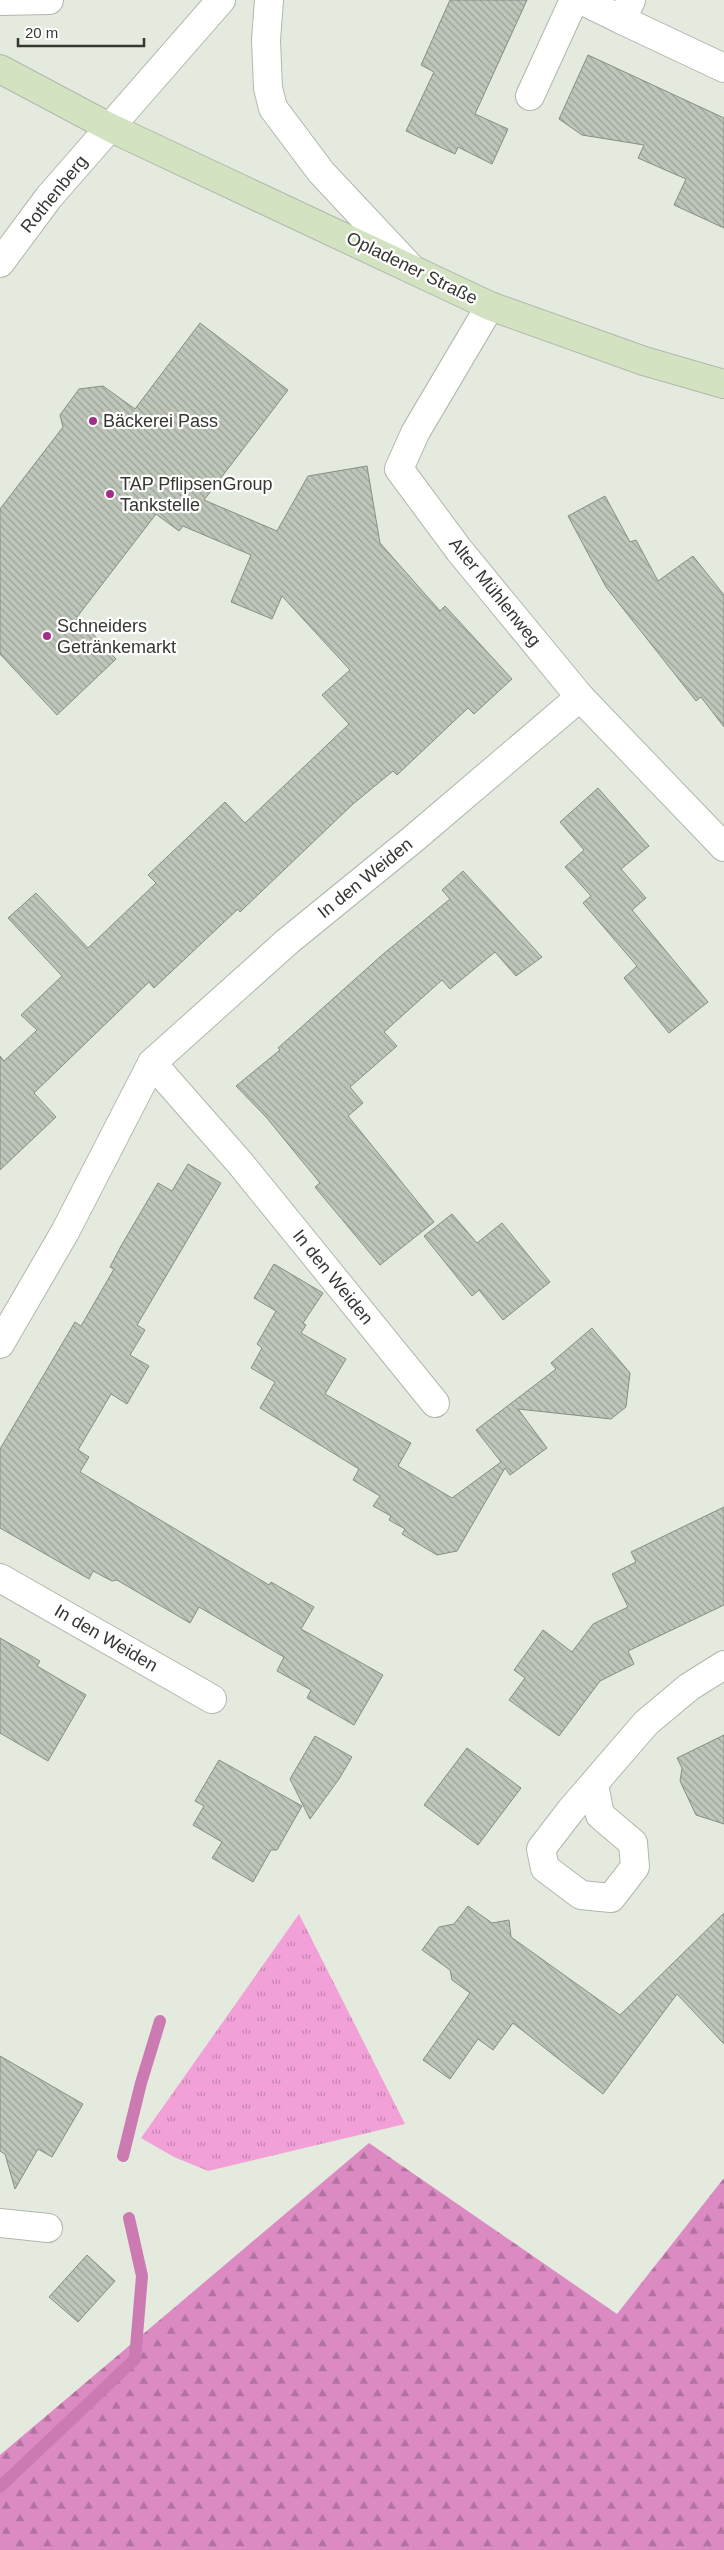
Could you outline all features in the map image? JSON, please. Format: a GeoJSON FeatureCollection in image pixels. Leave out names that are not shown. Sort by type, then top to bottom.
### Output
{"type":"FeatureCollection","features":[{"type":"Feature","properties":{"kind":"main road","name":"Opladener Straße"},"geometry":{"type":"LineString","coordinates":[[0,69],[109,127],[410,266],[490,306],[644,361],[724,384]]}},
{"type":"Feature","properties":{"kind":"street"},"geometry":{"type":"LineString","coordinates":[[0,1],[49,0]]}},
{"type":"Feature","properties":{"kind":"street","name":"Rothenberg"},"geometry":{"type":"LineString","coordinates":[[0,263],[49,197],[221,0]]}},
{"type":"Feature","properties":{"kind":"street"},"geometry":{"type":"LineString","coordinates":[[269,0],[266,40],[268,88],[272,108],[320,172],[410,266]]}},
{"type":"Feature","properties":{"kind":"street"},"geometry":{"type":"LineString","coordinates":[[530,96],[574,0]]}},
{"type":"Feature","properties":{"kind":"street"},"geometry":{"type":"LineString","coordinates":[[581,0],[626,10],[724,68]]}},
{"type":"Feature","properties":{"kind":"street","name":"Alter Mühlenweg"},"geometry":{"type":"LineString","coordinates":[[490,306],[415,433],[400,468],[459,550],[580,697],[724,847]]}},
{"type":"Feature","properties":{"kind":"street","name":"In den Weiden"},"geometry":{"type":"LineString","coordinates":[[0,1344],[65,1232],[152,1062],[288,941],[412,840],[580,697]]}},
{"type":"Feature","properties":{"kind":"street","name":"In den Weiden"},"geometry":{"type":"LineString","coordinates":[[152,1062],[240,1163],[434,1403]]}},
{"type":"Feature","properties":{"kind":"street","name":"In den Weiden"},"geometry":{"type":"LineString","coordinates":[[0,1578],[212,1699]]}},
{"type":"Feature","properties":{"kind":"street"},"geometry":{"type":"LineString","coordinates":[[594,1785],[646,1723],[689,1687],[724,1665]]}},
{"type":"Feature","properties":{"kind":"street"},"geometry":{"type":"LineString","coordinates":[[0,2223],[48,2228]]}},
{"type":"Feature","properties":{"kind":"green space"},"geometry":{"type":"Polygon","coordinates":[[[299,1914],[405,2124],[208,2171],[174,2157],[141,2138],[299,1914]]]}},
{"type":"Feature","properties":{"kind":"green space"},"geometry":{"type":"Polygon","coordinates":[[[369,2143],[617,2314],[724,2178],[724,2550],[0,2550],[0,2455],[369,2143]]]}},
{"type":"Feature","properties":{"kind":"building"},"geometry":{"type":"Polygon","coordinates":[[[450,0],[527,0],[475,114],[508,129],[492,164],[458,147],[455,154],[406,131],[434,72],[421,65],[450,0]]]}},
{"type":"Feature","properties":{"kind":"building"},"geometry":{"type":"Polygon","coordinates":[[[588,55],[724,118],[724,228],[674,205],[686,179],[638,158],[644,145],[582,135],[559,119],[588,55]]]}},
{"type":"Feature","properties":{"kind":"building"},"geometry":{"type":"Polygon","coordinates":[[[200,323],[288,390],[204,500],[277,531],[308,476],[367,466],[380,543],[440,611],[445,606],[512,679],[474,714],[468,708],[397,775],[393,771],[353,804],[240,912],[238,909],[154,988],[149,982],[34,1093],[56,1117],[0,1170],[0,1056],[4,1061],[37,1030],[21,1015],[62,976],[8,918],[36,893],[88,948],[156,883],[148,875],[225,802],[245,823],[349,724],[322,695],[350,670],[282,596],[272,619],[231,602],[251,555],[183,526],[179,531],[156,514],[77,617],[116,659],[57,715],[0,654],[0,509],[63,427],[60,415],[79,389],[103,386],[135,409],[200,323]]]}},
{"type":"Feature","properties":{"kind":"building"},"geometry":{"type":"Polygon","coordinates":[[[605,496],[630,542],[636,540],[658,581],[693,556],[724,595],[724,727],[701,697],[696,701],[606,587],[568,516],[605,496]]]}},
{"type":"Feature","properties":{"kind":"building"},"geometry":{"type":"Polygon","coordinates":[[[598,788],[649,846],[621,869],[646,898],[632,910],[708,1002],[669,1033],[624,978],[637,966],[583,903],[591,896],[565,867],[584,850],[560,822],[598,788]]]}},
{"type":"Feature","properties":{"kind":"building"},"geometry":{"type":"Polygon","coordinates":[[[463,871],[542,957],[516,976],[495,952],[450,989],[442,980],[384,1032],[397,1046],[350,1087],[363,1103],[348,1116],[434,1222],[380,1265],[315,1187],[320,1183],[266,1117],[236,1086],[280,1050],[278,1048],[382,955],[450,899],[442,890],[463,871]]]}},
{"type":"Feature","properties":{"kind":"building"},"geometry":{"type":"Polygon","coordinates":[[[188,1164],[221,1183],[137,1325],[145,1330],[130,1355],[149,1366],[127,1404],[111,1394],[78,1450],[89,1457],[80,1472],[269,1585],[271,1582],[314,1607],[301,1629],[383,1675],[354,1725],[307,1698],[311,1690],[277,1671],[284,1657],[199,1607],[190,1623],[117,1580],[112,1581],[93,1571],[89,1579],[0,1528],[0,1449],[75,1322],[81,1326],[114,1269],[110,1267],[121,1246],[158,1183],[172,1191],[188,1164]]]}},
{"type":"Feature","properties":{"kind":"building"},"geometry":{"type":"Polygon","coordinates":[[[452,1214],[477,1243],[502,1223],[550,1282],[503,1320],[479,1290],[472,1296],[424,1236],[452,1214]]]}},
{"type":"Feature","properties":{"kind":"building"},"geometry":{"type":"Polygon","coordinates":[[[274,1264],[323,1293],[303,1323],[306,1325],[301,1333],[346,1359],[325,1394],[411,1443],[398,1466],[452,1498],[501,1462],[476,1430],[556,1369],[551,1363],[592,1328],[630,1373],[626,1407],[611,1419],[518,1409],[547,1448],[510,1475],[505,1468],[457,1551],[437,1555],[402,1534],[405,1529],[389,1520],[391,1516],[373,1506],[380,1496],[353,1480],[359,1469],[260,1408],[275,1382],[251,1368],[262,1348],[257,1344],[276,1311],[254,1298],[274,1264]]]}},
{"type":"Feature","properties":{"kind":"building"},"geometry":{"type":"Polygon","coordinates":[[[724,1507],[724,1605],[628,1651],[634,1664],[600,1681],[559,1736],[509,1700],[525,1678],[514,1670],[543,1630],[572,1652],[593,1624],[628,1607],[612,1574],[636,1562],[631,1552],[724,1507]]]}},
{"type":"Feature","properties":{"kind":"building"},"geometry":{"type":"Polygon","coordinates":[[[0,1638],[40,1661],[37,1666],[86,1695],[48,1761],[0,1733],[0,1638]]]}},
{"type":"Feature","properties":{"kind":"building"},"geometry":{"type":"Polygon","coordinates":[[[724,1735],[724,1824],[696,1815],[680,1781],[682,1768],[677,1758],[724,1735]]]}},
{"type":"Feature","properties":{"kind":"building"},"geometry":{"type":"Polygon","coordinates":[[[315,1736],[352,1757],[339,1779],[310,1819],[290,1779],[315,1736]]]}},
{"type":"Feature","properties":{"kind":"building"},"geometry":{"type":"Polygon","coordinates":[[[467,1748],[521,1788],[478,1845],[424,1805],[467,1748]]]}},
{"type":"Feature","properties":{"kind":"building"},"geometry":{"type":"Polygon","coordinates":[[[219,1760],[302,1806],[277,1850],[271,1850],[253,1882],[212,1858],[222,1842],[193,1825],[204,1806],[195,1801],[219,1760]]]}},
{"type":"Feature","properties":{"kind":"building"},"geometry":{"type":"Polygon","coordinates":[[[468,1906],[492,1923],[509,1920],[511,1937],[620,2015],[724,1913],[724,2044],[677,1994],[603,2094],[513,2023],[493,2050],[478,2039],[450,2079],[423,2060],[470,1993],[452,1980],[450,1970],[422,1950],[439,1927],[454,1924],[468,1906]]]}},
{"type":"Feature","properties":{"kind":"building"},"geometry":{"type":"Polygon","coordinates":[[[0,2056],[83,2104],[52,2157],[38,2149],[15,2189],[5,2154],[0,2151],[0,2056]]]}},
{"type":"Feature","properties":{"kind":"building"},"geometry":{"type":"Polygon","coordinates":[[[87,2255],[115,2281],[78,2322],[49,2297],[87,2255]]]}},
{"type":"Feature","properties":{"kind":"waterway"},"geometry":{"type":"LineString","coordinates":[[123,2156],[141,2083],[160,2021]]}},
{"type":"Feature","properties":{"kind":"waterway"},"geometry":{"type":"LineString","coordinates":[[0,2487],[135,2359],[142,2276],[129,2218]]}},
{"type":"Feature","properties":{"kind":"place","name":"Bäckerei Pass"},"geometry":{"type":"Point","coordinates":[93,421]}},
{"type":"Feature","properties":{"kind":"place","name":"TAP PflipsenGroup Tankstelle"},"geometry":{"type":"Point","coordinates":[110,494]}},
{"type":"Feature","properties":{"kind":"place","name":"Schneiders Getränkemarkt"},"geometry":{"type":"Point","coordinates":[47,636]}}]}
